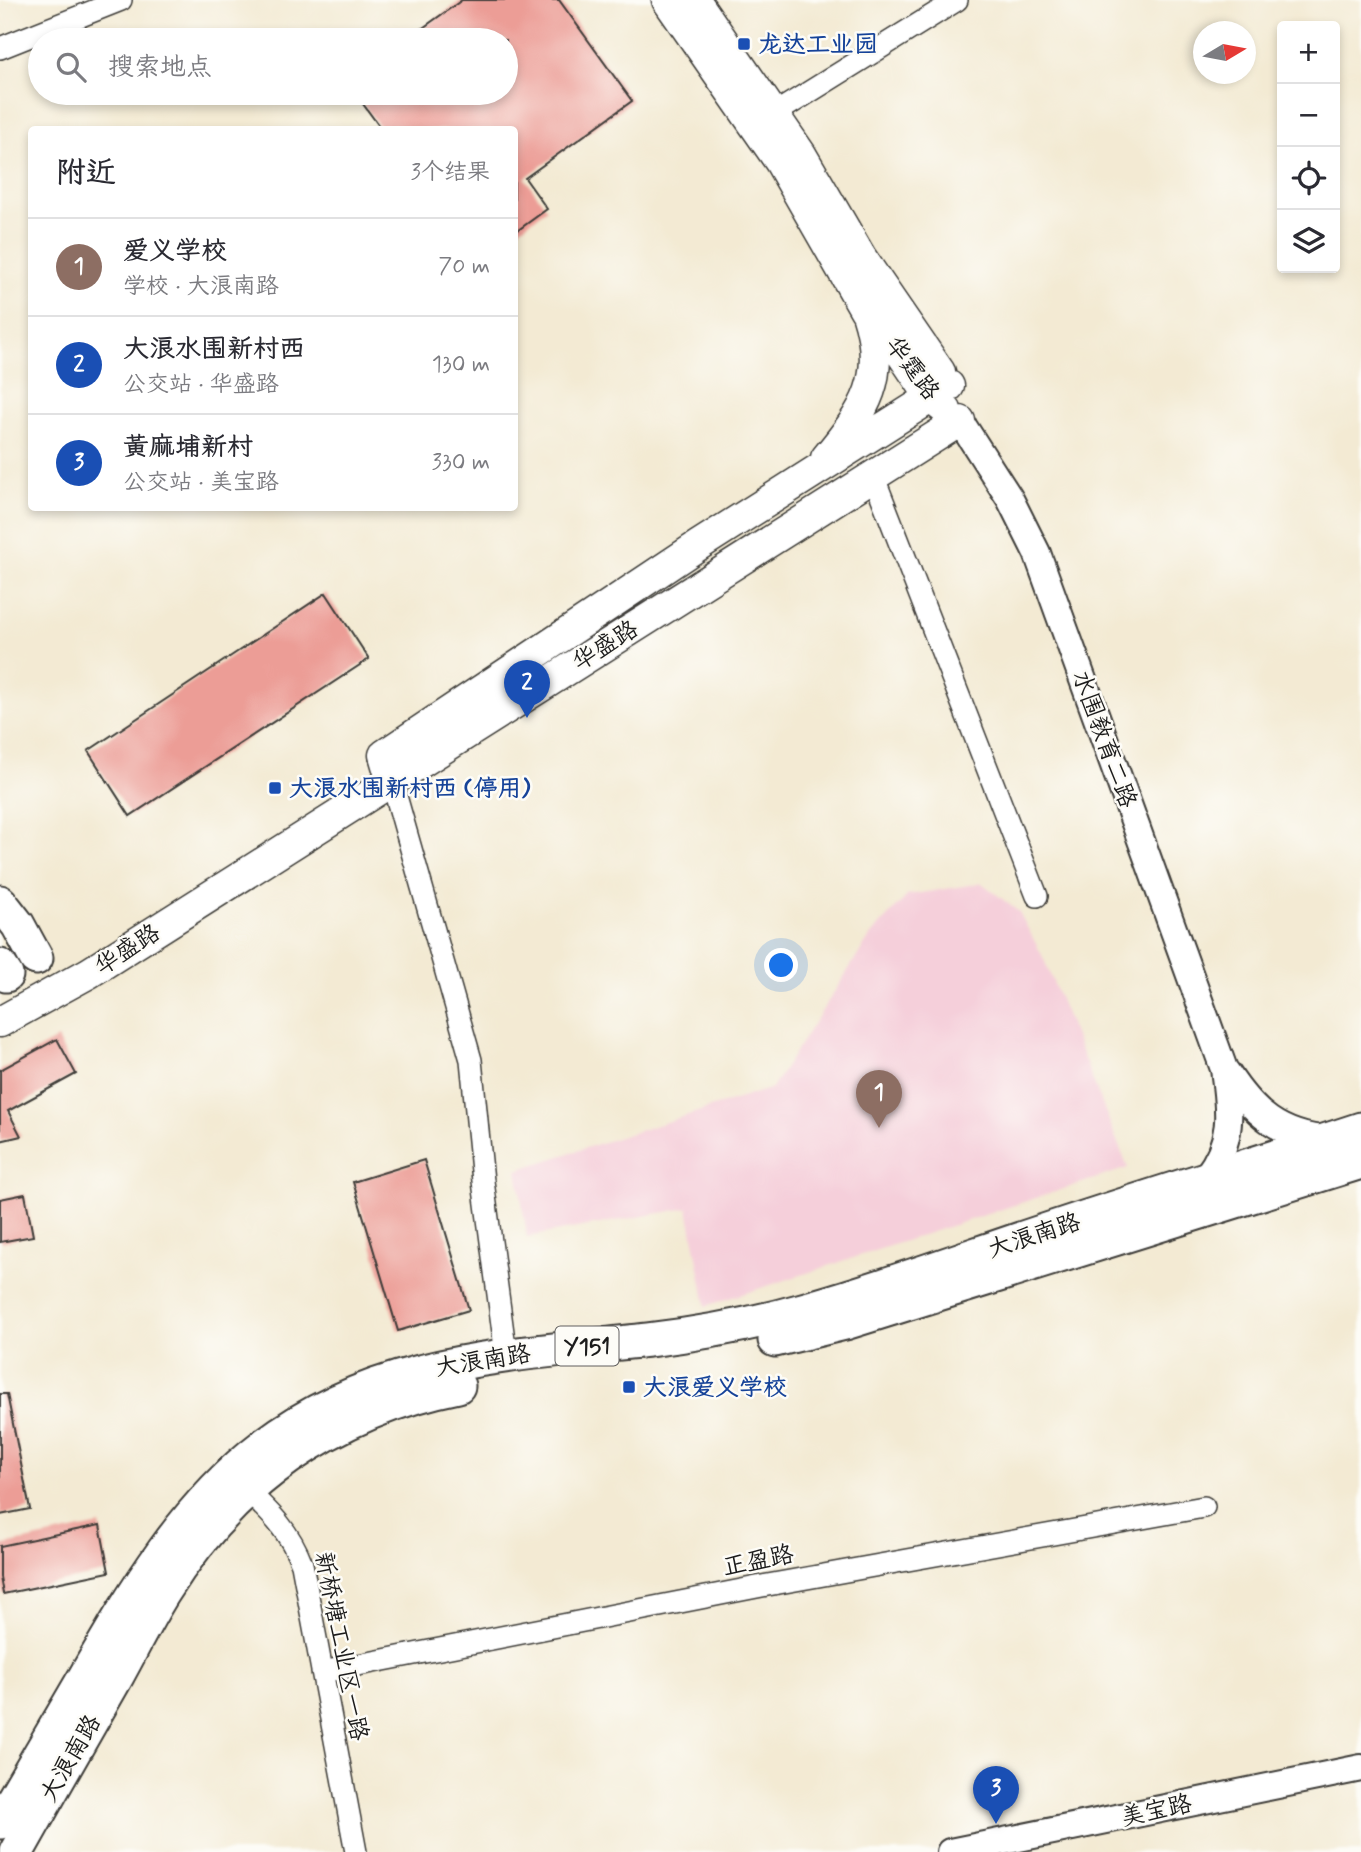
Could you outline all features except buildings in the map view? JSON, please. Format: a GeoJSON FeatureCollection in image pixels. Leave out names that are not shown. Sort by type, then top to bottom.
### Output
{"type":"FeatureCollection","features":[{"type":"Feature","properties":{"kind":"main road","name":"华霆路"},"geometry":{"type":"LineString","coordinates":[[667,0],[780,162],[865,310],[941,392]]}},
{"type":"Feature","properties":{"kind":"main road","name":"华霆路"},"geometry":{"type":"LineString","coordinates":[[695,0],[818,181],[960,421]]}},
{"type":"Feature","properties":{"kind":"main road"},"geometry":{"type":"LineString","coordinates":[[809,475],[851,425],[873,381],[876,345],[865,310]]}},
{"type":"Feature","properties":{"kind":"main road","name":"华盛路"},"geometry":{"type":"LineString","coordinates":[[0,1022],[71,985],[388,768],[699,545],[941,392]]}},
{"type":"Feature","properties":{"kind":"main road","name":"华盛路"},"geometry":{"type":"LineString","coordinates":[[388,768],[704,585],[960,421]]}},
{"type":"Feature","properties":{"kind":"main road"},"geometry":{"type":"LineString","coordinates":[[0,902],[18,925],[36,958],[3,970]]}},
{"type":"Feature","properties":{"kind":"main road","name":"大浪南路"},"geometry":{"type":"LineString","coordinates":[[17,1852],[163,1592],[194,1550],[260,1448],[332,1401],[408,1374],[506,1355],[698,1334],[799,1311],[1361,1129]]}},
{"type":"Feature","properties":{"kind":"main road","name":"大浪南路"},"geometry":{"type":"LineString","coordinates":[[0,1822],[143,1579],[174,1536],[239,1483],[276,1465],[336,1428],[380,1407],[456,1386],[694,1356],[845,1324],[1361,1162]]}},
{"type":"Feature","properties":{"kind":"main road"},"geometry":{"type":"LineString","coordinates":[[32,1852],[39,1812]]}},
{"type":"Feature","properties":{"kind":"street"},"geometry":{"type":"LineString","coordinates":[[50,28],[121,0]]}},
{"type":"Feature","properties":{"kind":"street"},"geometry":{"type":"LineString","coordinates":[[774,114],[957,0]]}},
{"type":"Feature","properties":{"kind":"street"},"geometry":{"type":"LineString","coordinates":[[0,48],[28,37]]}},
{"type":"Feature","properties":{"kind":"street","name":"水围教育二路"},"geometry":{"type":"LineString","coordinates":[[960,421],[1010,499],[1037,553],[1224,1069]]}},
{"type":"Feature","properties":{"kind":"street"},"geometry":{"type":"LineString","coordinates":[[873,475],[1037,896]]}},
{"type":"Feature","properties":{"kind":"street"},"geometry":{"type":"LineString","coordinates":[[388,768],[471,1060],[483,1181],[506,1355]]}},
{"type":"Feature","properties":{"kind":"street"},"geometry":{"type":"LineString","coordinates":[[1224,1069],[1245,1100],[1259,1114],[1290,1132],[1329,1140]]}},
{"type":"Feature","properties":{"kind":"street"},"geometry":{"type":"LineString","coordinates":[[1206,1177],[1221,1157],[1227,1132],[1228,1101],[1224,1069]]}},
{"type":"Feature","properties":{"kind":"street","name":"新桥塘工业区一路"},"geometry":{"type":"LineString","coordinates":[[239,1483],[279,1522],[293,1540],[302,1564],[356,1852]]}},
{"type":"Feature","properties":{"kind":"street","name":"正盈路"},"geometry":{"type":"LineString","coordinates":[[323,1672],[762,1586],[1204,1507]]}},
{"type":"Feature","properties":{"kind":"street","name":"美宝路"},"geometry":{"type":"LineString","coordinates":[[950,1852],[1361,1768]]}},
{"type":"Feature","properties":{"kind":"shaded area"},"geometry":{"type":"Polygon","coordinates":[[[982,883],[1019,912],[1043,957],[1128,1168],[706,1306],[688,1208],[527,1237],[517,1170],[772,1088],[871,935],[908,895],[982,883]]]}},
{"type":"Feature","properties":{"kind":"place","name":"龙达工业园"},"geometry":{"type":"Point","coordinates":[744,44]}},
{"type":"Feature","properties":{"kind":"place","name":"大浪水围新村西"},"geometry":{"type":"Point","coordinates":[527,718]}},
{"type":"Feature","properties":{"kind":"place","name":"大浪水围新村西 (停用)"},"geometry":{"type":"Point","coordinates":[275,788]}},
{"type":"Feature","properties":{"kind":"place","name":"爱义学校"},"geometry":{"type":"Point","coordinates":[879,1128]}},
{"type":"Feature","properties":{"kind":"place","name":"大浪爱义学校"},"geometry":{"type":"Point","coordinates":[629,1387]}},
{"type":"Feature","properties":{"kind":"place","name":"黄麻埔新村"},"geometry":{"type":"Point","coordinates":[996,1824]}}]}
